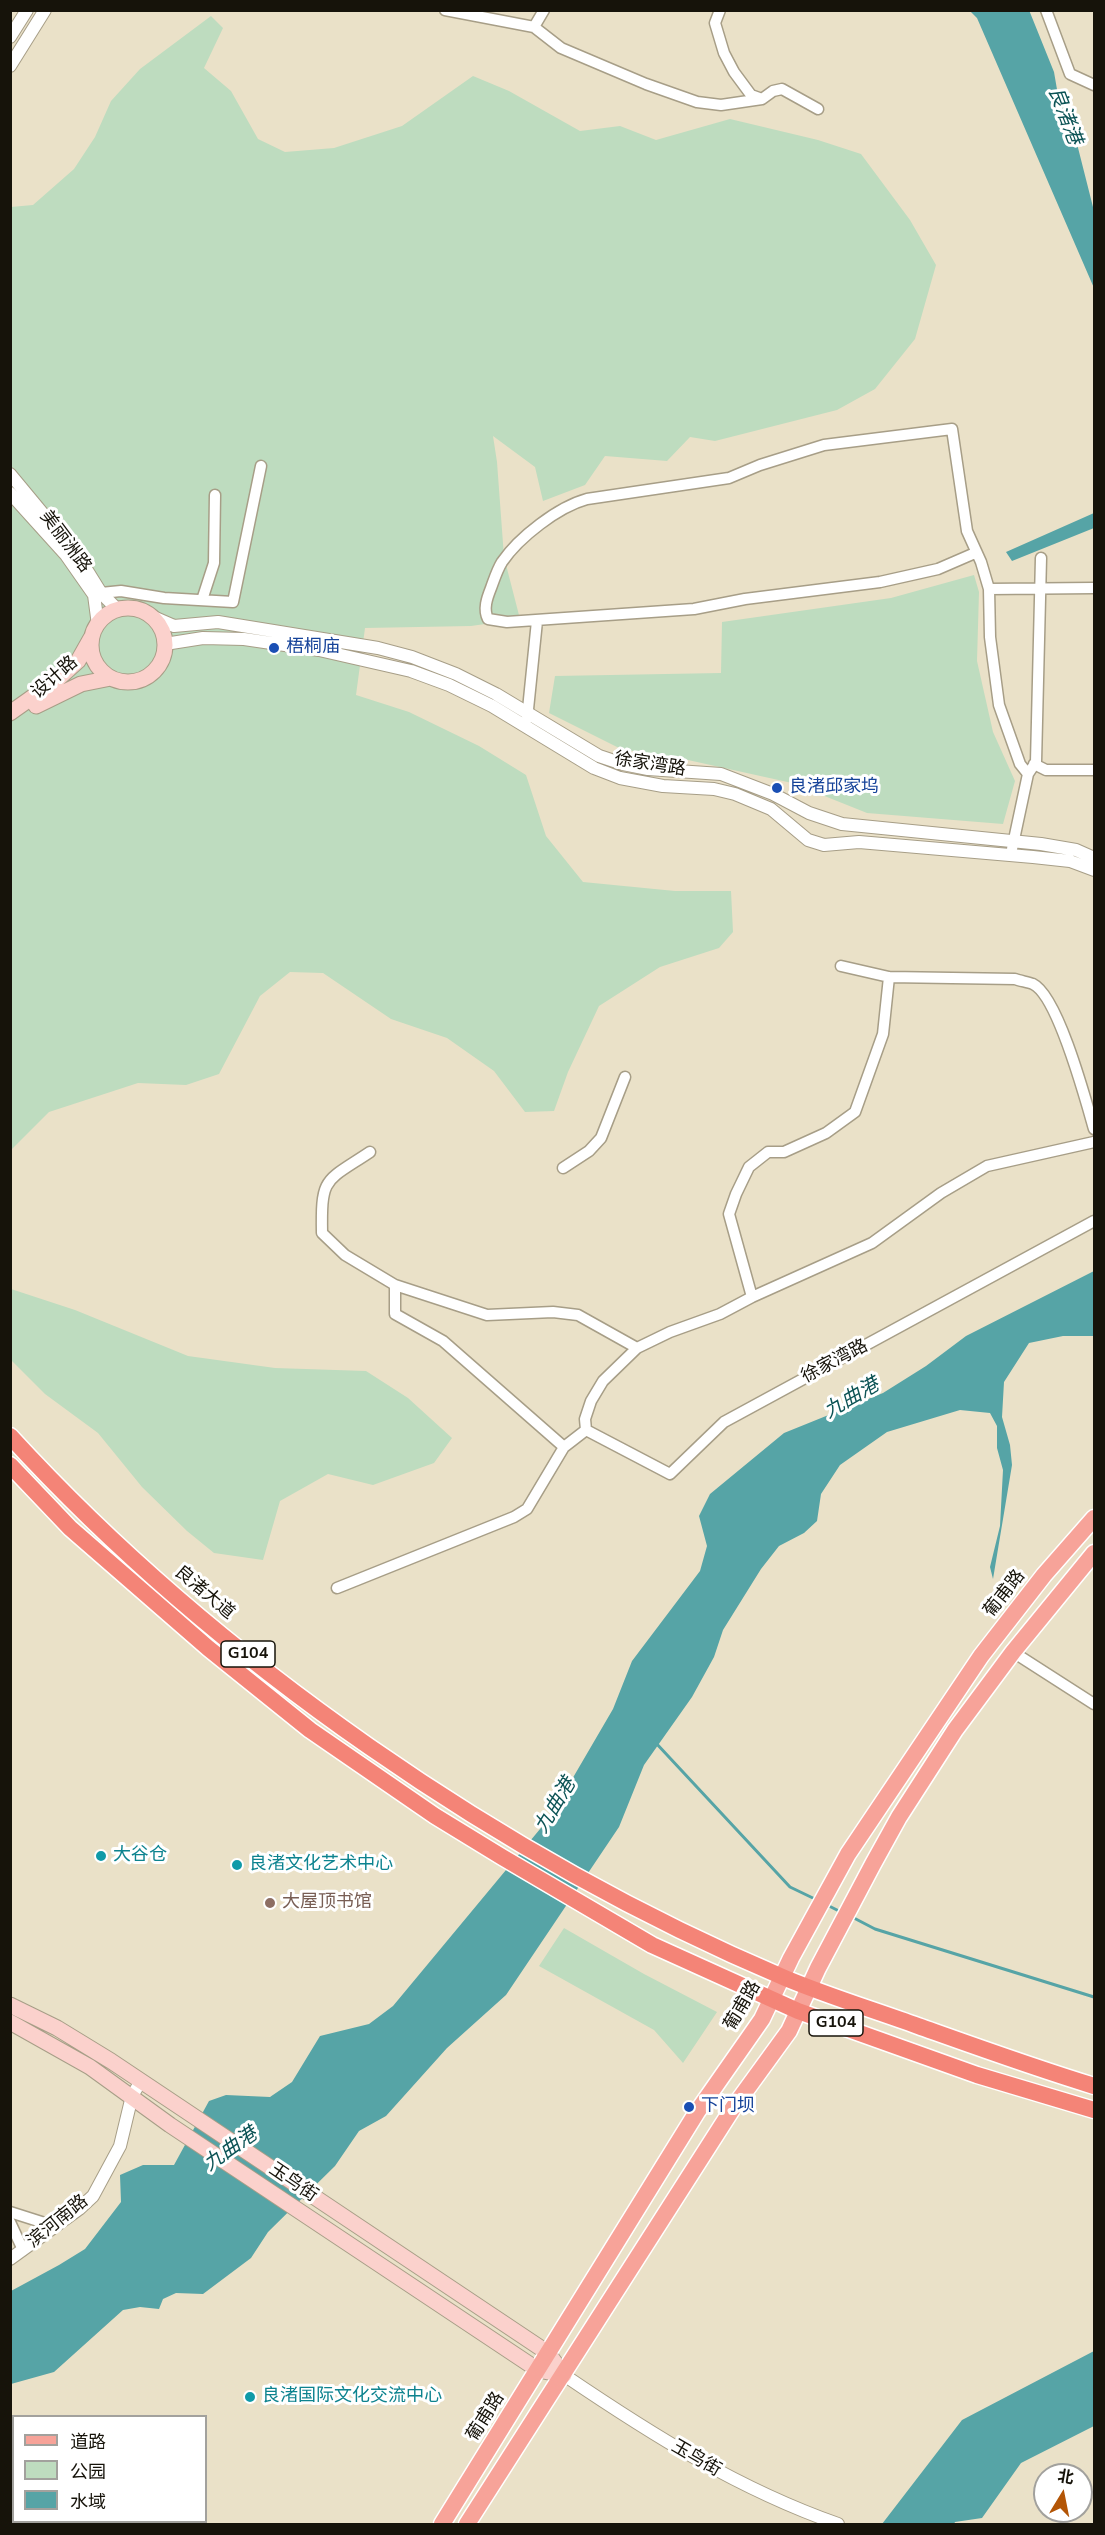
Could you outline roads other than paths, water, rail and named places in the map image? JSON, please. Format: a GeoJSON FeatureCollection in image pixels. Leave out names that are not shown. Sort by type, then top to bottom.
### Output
{"type":"FeatureCollection","features":[{"type":"Feature","properties":{"kind":"highway","name":"良渚大道"},"geometry":{"type":"LineString","coordinates":[[10,1436],[86,1515],[219,1631],[303,1697],[397,1765],[512,1838],[599,1887],[704,1941],[782,1976]]}},
{"type":"Feature","properties":{"kind":"highway","name":"G104"},"geometry":{"type":"LineString","coordinates":[[10,1465],[70,1528],[208,1648],[310,1730],[435,1816],[501,1857],[652,1945],[798,2011],[837,2023],[977,2075],[1095,2110]]}},
{"type":"Feature","properties":{"kind":"highway","name":"G104"},"geometry":{"type":"LineString","coordinates":[[782,1976],[809,1988],[1095,2086]]}},
{"type":"Feature","properties":{"kind":"main road"},"geometry":{"type":"LineString","coordinates":[[118,610],[141,611],[151,616],[158,624],[165,644],[160,665],[143,679],[121,682],[101,670],[94,660],[92,648],[95,630],[107,616],[118,610]]}},
{"type":"Feature","properties":{"kind":"main road","name":"设计路"},"geometry":{"type":"LineString","coordinates":[[10,712],[58,679],[78,661],[95,630]]}},
{"type":"Feature","properties":{"kind":"main road","name":"设计路"},"geometry":{"type":"LineString","coordinates":[[10,722],[52,697],[81,684],[111,678]]}},
{"type":"Feature","properties":{"kind":"main road","name":"葡甫路"},"geometry":{"type":"LineString","coordinates":[[442,2524],[698,2112],[762,2019],[782,1976],[848,1854],[981,1656],[1044,1575],[1095,1518]]}},
{"type":"Feature","properties":{"kind":"main road"},"geometry":{"type":"LineString","coordinates":[[467,2524],[733,2108],[789,2031],[873,1864],[899,1817],[955,1730],[1013,1652],[1095,1553]]}},
{"type":"Feature","properties":{"kind":"main road","name":"玉鸟街"},"geometry":{"type":"LineString","coordinates":[[10,2005],[57,2028],[141,2081],[548,2353],[564,2375]]}},
{"type":"Feature","properties":{"kind":"main road","name":"玉鸟街"},"geometry":{"type":"LineString","coordinates":[[10,2022],[90,2067],[170,2125],[538,2370],[564,2375]]}},
{"type":"Feature","properties":{"kind":"street"},"geometry":{"type":"LineString","coordinates":[[10,37],[27,10]]}},
{"type":"Feature","properties":{"kind":"street"},"geometry":{"type":"LineString","coordinates":[[10,66],[45,10]]}},
{"type":"Feature","properties":{"kind":"street"},"geometry":{"type":"LineString","coordinates":[[446,10],[534,27],[561,48],[646,84],[697,102],[721,105],[762,99],[773,91],[782,89],[818,109]]}},
{"type":"Feature","properties":{"kind":"street"},"geometry":{"type":"LineString","coordinates":[[534,27],[544,10]]}},
{"type":"Feature","properties":{"kind":"street"},"geometry":{"type":"LineString","coordinates":[[720,10],[715,23],[724,53],[734,72],[751,95],[762,99]]}},
{"type":"Feature","properties":{"kind":"street"},"geometry":{"type":"LineString","coordinates":[[1046,10],[1070,74],[1095,85]]}},
{"type":"Feature","properties":{"kind":"street"},"geometry":{"type":"LineString","coordinates":[[975,553],[938,569],[880,582],[745,599],[694,609],[507,622],[488,619],[485,613],[488,596],[501,564],[511,551],[522,540],[572,504],[587,499],[729,478],[777,459],[824,445],[952,429],[967,531],[989,589],[990,637],[999,705],[1020,764],[1028,774]]}},
{"type":"Feature","properties":{"kind":"street"},"geometry":{"type":"LineString","coordinates":[[101,593],[121,591],[164,598],[233,602],[261,466]]}},
{"type":"Feature","properties":{"kind":"street","name":"美丽洲路"},"geometry":{"type":"LineString","coordinates":[[10,474],[78,556],[101,593],[118,610]]}},
{"type":"Feature","properties":{"kind":"street","name":"美丽洲路"},"geometry":{"type":"LineString","coordinates":[[10,493],[66,555],[94,595],[95,630]]}},
{"type":"Feature","properties":{"kind":"street"},"geometry":{"type":"LineString","coordinates":[[202,600],[214,563],[215,495]]}},
{"type":"Feature","properties":{"kind":"street"},"geometry":{"type":"LineString","coordinates":[[1011,855],[1028,774],[1034,764],[1041,558]]}},
{"type":"Feature","properties":{"kind":"street"},"geometry":{"type":"LineString","coordinates":[[989,589],[1095,588]]}},
{"type":"Feature","properties":{"kind":"street","name":"徐家湾路"},"geometry":{"type":"LineString","coordinates":[[151,616],[174,626],[218,622],[378,648],[412,657],[456,674],[496,694],[599,756],[648,769],[721,774],[773,794],[809,813],[842,824],[1076,850],[1095,858]]}},
{"type":"Feature","properties":{"kind":"street"},"geometry":{"type":"LineString","coordinates":[[525,726],[537,621]]}},
{"type":"Feature","properties":{"kind":"street","name":"徐家湾路"},"geometry":{"type":"LineString","coordinates":[[165,644],[203,638],[243,639],[319,650],[411,671],[449,685],[492,706],[594,768],[620,778],[663,786],[714,789],[735,794],[771,809],[808,840],[824,845],[859,842],[1011,855],[1070,861],[1095,870]]}},
{"type":"Feature","properties":{"kind":"street"},"geometry":{"type":"LineString","coordinates":[[1034,764],[1046,770],[1095,770]]}},
{"type":"Feature","properties":{"kind":"street"},"geometry":{"type":"LineString","coordinates":[[841,966],[889,976],[1015,979],[1035,985],[1048,1003],[1069,1044],[1095,1129]]}},
{"type":"Feature","properties":{"kind":"street"},"geometry":{"type":"LineString","coordinates":[[752,1297],[729,1214],[736,1194],[749,1167],[768,1152],[784,1152],[826,1133],[855,1112],[883,1034],[889,976]]}},
{"type":"Feature","properties":{"kind":"street"},"geometry":{"type":"LineString","coordinates":[[563,1168],[589,1151],[601,1138],[625,1077]]}},
{"type":"Feature","properties":{"kind":"street"},"geometry":{"type":"LineString","coordinates":[[337,1588],[514,1517],[527,1509],[564,1447],[586,1430],[585,1419],[591,1401],[603,1381],[637,1348],[670,1332],[720,1314],[752,1297],[872,1243],[941,1193],[987,1166],[1095,1142]]}},
{"type":"Feature","properties":{"kind":"street"},"geometry":{"type":"LineString","coordinates":[[370,1152],[328,1181],[321,1199],[322,1233],[345,1255],[396,1285],[487,1316],[553,1312],[578,1316],[637,1348]]}},
{"type":"Feature","properties":{"kind":"street","name":"徐家湾路"},"geometry":{"type":"LineString","coordinates":[[586,1430],[670,1474],[724,1422],[1095,1221]]}},
{"type":"Feature","properties":{"kind":"street"},"geometry":{"type":"LineString","coordinates":[[396,1285],[395,1314],[442,1341],[564,1447]]}},
{"type":"Feature","properties":{"kind":"street"},"geometry":{"type":"LineString","coordinates":[[1013,1652],[1095,1704]]}},
{"type":"Feature","properties":{"kind":"street","name":"滨河南路"},"geometry":{"type":"LineString","coordinates":[[10,2259],[79,2209],[93,2196],[120,2146],[132,2096],[141,2081]]}},
{"type":"Feature","properties":{"kind":"street"},"geometry":{"type":"LineString","coordinates":[[10,2212],[54,2226]]}},
{"type":"Feature","properties":{"kind":"street"},"geometry":{"type":"LineString","coordinates":[[10,2222],[23,2250]]}},
{"type":"Feature","properties":{"kind":"street","name":"玉鸟街"},"geometry":{"type":"LineString","coordinates":[[564,2375],[701,2463],[753,2491],[838,2524]]}},
{"type":"Feature","properties":{"kind":"water","name":"良渚港"},"geometry":{"type":"Polygon","coordinates":[[[1029,10],[1054,72],[1059,101],[1073,128],[1094,211],[1094,288],[977,18],[970,11],[1029,10]]]}},
{"type":"Feature","properties":{"kind":"water"},"geometry":{"type":"Polygon","coordinates":[[[1094,513],[1094,528],[1012,561],[1006,552],[1094,513]]]}},
{"type":"Feature","properties":{"kind":"water","name":"九曲港"},"geometry":{"type":"Polygon","coordinates":[[[1094,1271],[1094,1336],[1063,1336],[1029,1343],[1004,1382],[1002,1417],[1010,1445],[1012,1465],[993,1579],[990,1567],[1000,1526],[1003,1470],[997,1448],[997,1426],[990,1413],[960,1410],[887,1432],[840,1465],[821,1494],[817,1521],[804,1533],[779,1546],[761,1569],[723,1630],[714,1657],[692,1697],[644,1765],[619,1827],[506,1995],[447,2048],[386,2116],[359,2131],[335,2166],[268,2232],[251,2258],[203,2294],[176,2293],[163,2299],[159,2309],[140,2307],[123,2310],[54,2372],[11,2384],[11,2291],[85,2249],[121,2202],[120,2175],[143,2165],[174,2165],[209,2101],[226,2095],[270,2097],[292,2082],[320,2036],[369,2024],[393,2006],[550,1817],[613,1709],[632,1661],[700,1571],[707,1546],[699,1516],[710,1494],[784,1433],[883,1393],[926,1366],[966,1336],[1094,1271]]]}},
{"type":"Feature","properties":{"kind":"water"},"geometry":{"type":"Polygon","coordinates":[[[1094,2351],[1094,2426],[1021,2463],[982,2518],[954,2524],[882,2524],[962,2420],[1094,2351]]]}},
{"type":"Feature","properties":{"kind":"waterway"},"geometry":{"type":"LineString","coordinates":[[655,1742],[790,1887],[817,1900]]}},
{"type":"Feature","properties":{"kind":"waterway"},"geometry":{"type":"LineString","coordinates":[[825,1904],[841,1912]]}},
{"type":"Feature","properties":{"kind":"waterway"},"geometry":{"type":"LineString","coordinates":[[852,1917],[875,1929],[1094,1997]]}},
{"type":"Feature","properties":{"kind":"place","name":"梧桐庙"},"geometry":{"type":"Point","coordinates":[274,648]}},
{"type":"Feature","properties":{"kind":"place","name":"良渚邱家坞"},"geometry":{"type":"Point","coordinates":[777,788]}},
{"type":"Feature","properties":{"kind":"place","name":"大谷仓"},"geometry":{"type":"Point","coordinates":[101,1856]}},
{"type":"Feature","properties":{"kind":"place","name":"良渚文化艺术中心"},"geometry":{"type":"Point","coordinates":[237,1865]}},
{"type":"Feature","properties":{"kind":"place","name":"大屋顶书馆"},"geometry":{"type":"Point","coordinates":[270,1903]}},
{"type":"Feature","properties":{"kind":"place","name":"下门坝"},"geometry":{"type":"Point","coordinates":[689,2107]}},
{"type":"Feature","properties":{"kind":"place","name":"良渚国际文化交流中心"},"geometry":{"type":"Point","coordinates":[250,2397]}}]}
